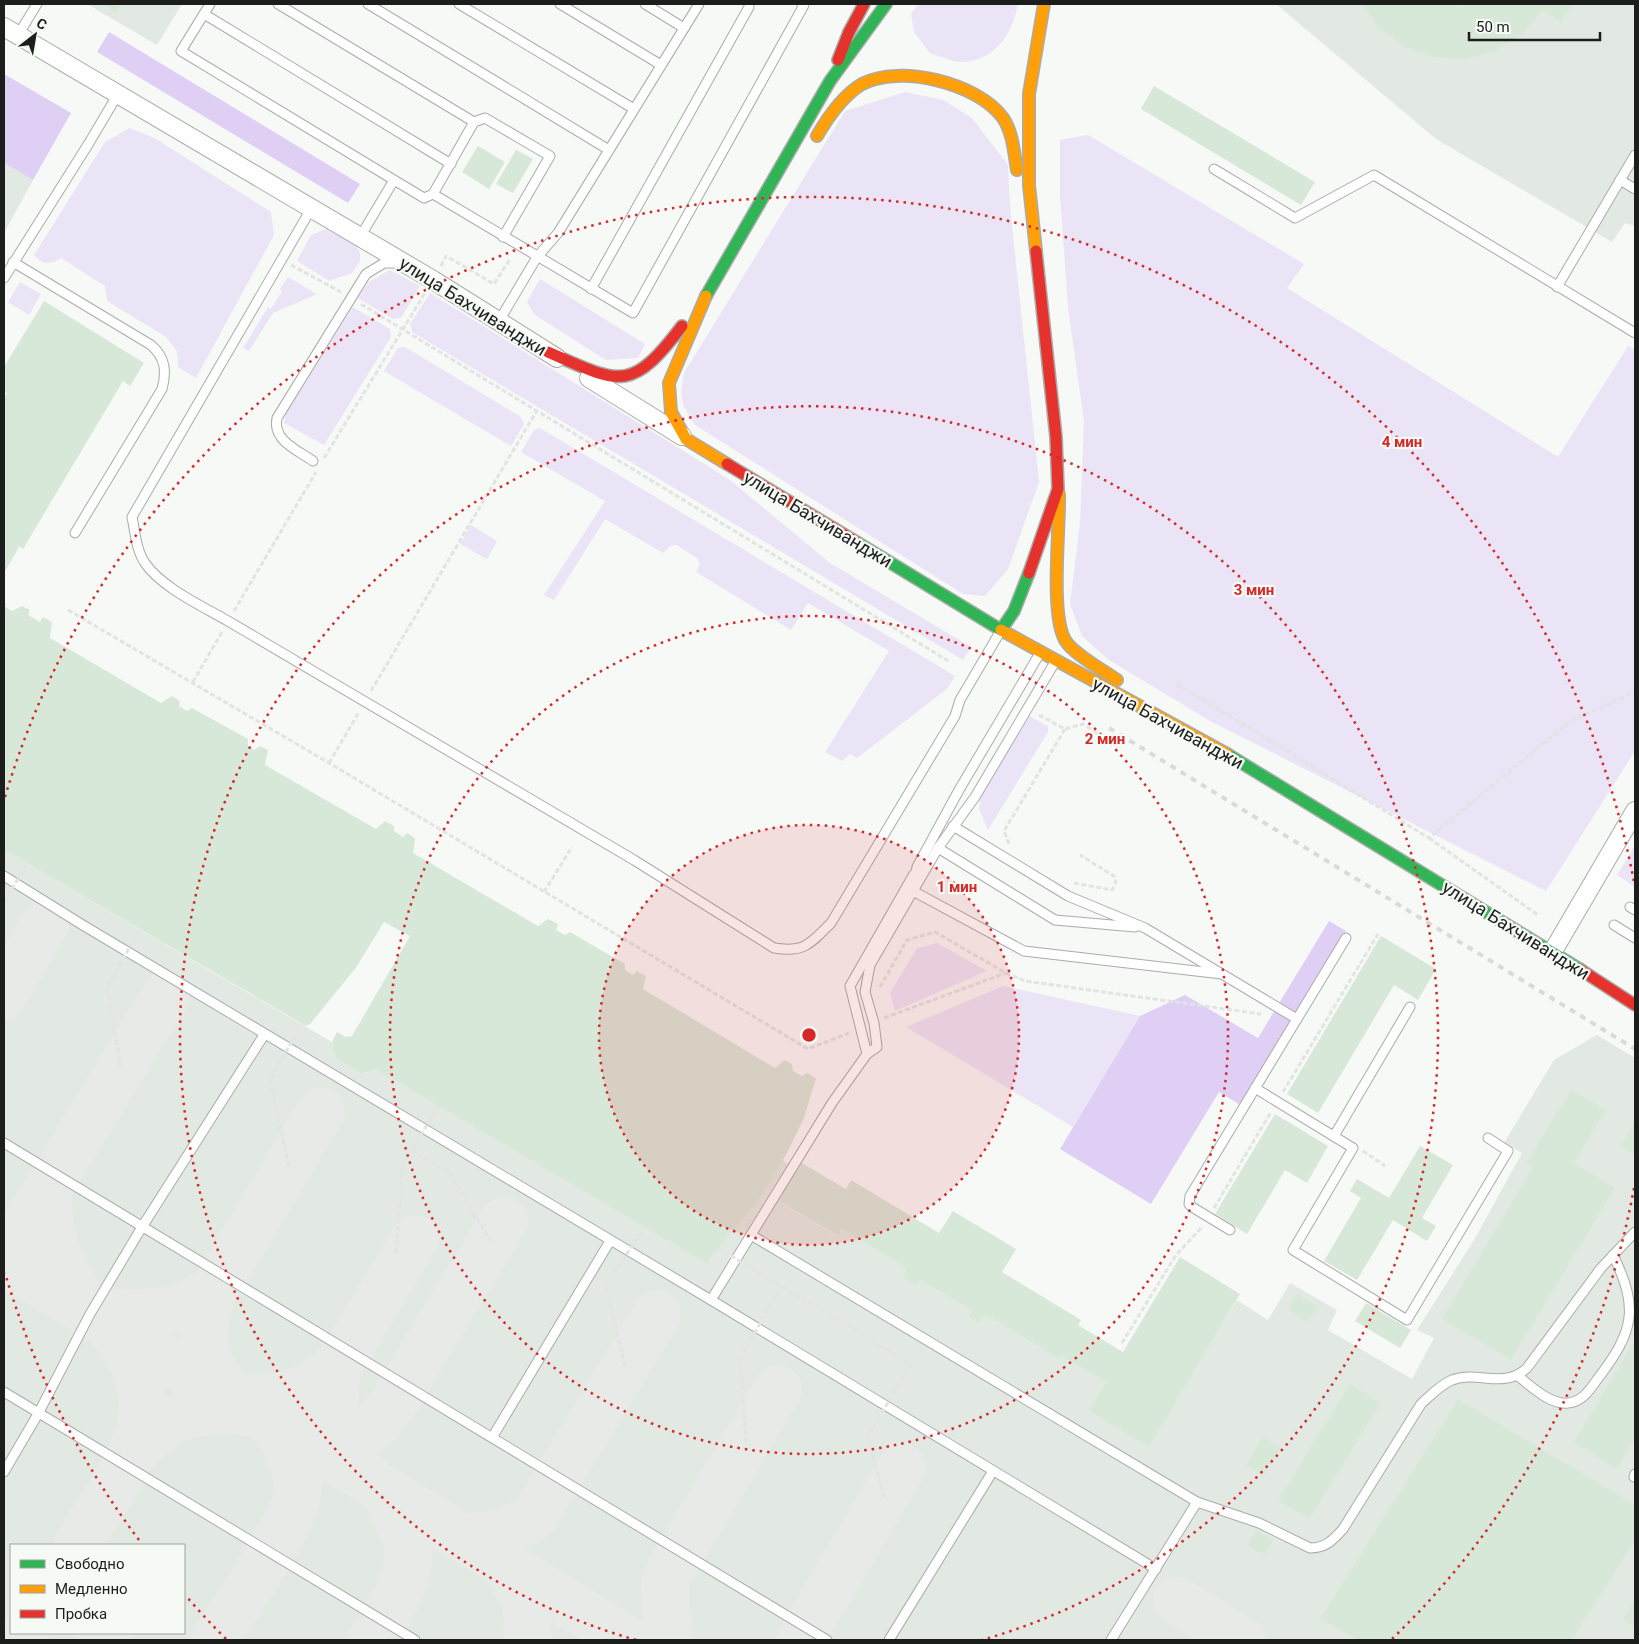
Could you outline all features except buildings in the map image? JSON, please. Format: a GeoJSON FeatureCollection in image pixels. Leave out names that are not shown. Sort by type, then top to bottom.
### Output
{"type":"FeatureCollection","features":[{"type":"Feature","properties":{"kind":"main road"},"geometry":{"type":"LineString","coordinates":[[830,81],[849,32],[864,4]]}},
{"type":"Feature","properties":{"kind":"main road"},"geometry":{"type":"LineString","coordinates":[[686,438],[671,412],[669,383],[707,293],[830,81],[886,4]]}},
{"type":"Feature","properties":{"kind":"main road"},"geometry":{"type":"LineString","coordinates":[[1044,4],[1038,30],[1029,103],[1029,185],[1056,437],[1058,598],[1061,628],[1065,641],[1136,695],[1190,732]]}},
{"type":"Feature","properties":{"kind":"main road"},"geometry":{"type":"LineString","coordinates":[[811,145],[828,117],[844,100],[869,81],[895,77],[922,76],[956,86],[980,99],[1002,117],[1013,144],[1027,249],[1041,291]]}},
{"type":"Feature","properties":{"kind":"main road"},"geometry":{"type":"LineString","coordinates":[[759,204],[791,172]]}},
{"type":"Feature","properties":{"kind":"main road"},"geometry":{"type":"LineString","coordinates":[[548,352],[602,376],[619,379],[634,375],[652,363],[707,293]]}},
{"type":"Feature","properties":{"kind":"main road","name":"улица Бахчиванджи"},"geometry":{"type":"LineString","coordinates":[[686,438],[1040,653],[1190,732],[1552,951],[1635,1005]]}},
{"type":"Feature","properties":{"kind":"main road"},"geometry":{"type":"LineString","coordinates":[[1001,630],[1014,611],[1023,590],[1058,489]]}},
{"type":"Feature","properties":{"kind":"street","name":"улица Бахчиванджи"},"geometry":{"type":"LineString","coordinates":[[11,31],[433,280],[686,438]]}},
{"type":"Feature","properties":{"kind":"street"},"geometry":{"type":"LineString","coordinates":[[1552,951],[1635,811]]}},
{"type":"Feature","properties":{"kind":"lane"},"geometry":{"type":"LineString","coordinates":[[11,31],[37,4]]}},
{"type":"Feature","properties":{"kind":"lane"},"geometry":{"type":"LineString","coordinates":[[210,4],[181,51],[424,198],[433,194],[452,164],[474,122],[485,118],[550,156],[503,237]]}},
{"type":"Feature","properties":{"kind":"lane"},"geometry":{"type":"LineString","coordinates":[[278,4],[474,122]]}},
{"type":"Feature","properties":{"kind":"lane"},"geometry":{"type":"LineString","coordinates":[[368,4],[609,150]]}},
{"type":"Feature","properties":{"kind":"lane"},"geometry":{"type":"LineString","coordinates":[[460,4],[634,109]]}},
{"type":"Feature","properties":{"kind":"lane"},"geometry":{"type":"LineString","coordinates":[[560,4],[661,66]]}},
{"type":"Feature","properties":{"kind":"lane"},"geometry":{"type":"LineString","coordinates":[[645,4],[684,28]]}},
{"type":"Feature","properties":{"kind":"lane"},"geometry":{"type":"LineString","coordinates":[[499,321],[537,257],[558,233],[699,4]]}},
{"type":"Feature","properties":{"kind":"lane"},"geometry":{"type":"LineString","coordinates":[[433,194],[633,314],[804,4]]}},
{"type":"Feature","properties":{"kind":"lane"},"geometry":{"type":"LineString","coordinates":[[590,289],[749,7]]}},
{"type":"Feature","properties":{"kind":"lane"},"geometry":{"type":"LineString","coordinates":[[204,14],[452,164]]}},
{"type":"Feature","properties":{"kind":"lane"},"geometry":{"type":"LineString","coordinates":[[4,278],[118,94]]}},
{"type":"Feature","properties":{"kind":"lane"},"geometry":{"type":"LineString","coordinates":[[1557,287],[1635,155]]}},
{"type":"Feature","properties":{"kind":"lane"},"geometry":{"type":"LineString","coordinates":[[1214,169],[1295,218],[1374,175],[1557,287],[1635,332]]}},
{"type":"Feature","properties":{"kind":"lane"},"geometry":{"type":"LineString","coordinates":[[360,236],[394,180]]}},
{"type":"Feature","properties":{"kind":"lane"},"geometry":{"type":"LineString","coordinates":[[1620,180],[1635,188]]}},
{"type":"Feature","properties":{"kind":"lane"},"geometry":{"type":"LineString","coordinates":[[311,209],[283,261],[132,517],[136,538],[144,562],[163,581],[228,621],[364,703],[634,860],[774,948],[792,951],[811,943],[831,923],[955,716],[960,700],[1001,630]]}},
{"type":"Feature","properties":{"kind":"lane"},"geometry":{"type":"LineString","coordinates":[[13,262],[151,345],[158,351],[165,368],[162,389],[75,533]]}},
{"type":"Feature","properties":{"kind":"lane"},"geometry":{"type":"LineString","coordinates":[[313,461],[280,437],[275,428],[276,418],[350,298],[372,269],[384,263],[405,265]]}},
{"type":"Feature","properties":{"kind":"lane"},"geometry":{"type":"LineString","coordinates":[[711,1300],[832,1103],[867,1054],[876,1047],[874,1024],[865,992],[870,965],[938,848],[952,826],[975,797],[1065,641]]}},
{"type":"Feature","properties":{"kind":"lane"},"geometry":{"type":"LineString","coordinates":[[867,1054],[850,986],[918,867],[959,790],[1040,653]]}},
{"type":"Feature","properties":{"kind":"lane"},"geometry":{"type":"LineString","coordinates":[[952,826],[1068,896],[1145,928],[1297,1019]]}},
{"type":"Feature","properties":{"kind":"lane"},"geometry":{"type":"LineString","coordinates":[[938,848],[1054,920],[1145,928]]}},
{"type":"Feature","properties":{"kind":"lane"},"geometry":{"type":"LineString","coordinates":[[913,890],[918,867]]}},
{"type":"Feature","properties":{"kind":"lane"},"geometry":{"type":"LineString","coordinates":[[4,876],[264,1035],[711,1300],[1156,1569]]}},
{"type":"Feature","properties":{"kind":"lane"},"geometry":{"type":"LineString","coordinates":[[913,890],[1024,951],[1222,974]]}},
{"type":"Feature","properties":{"kind":"lane"},"geometry":{"type":"LineString","coordinates":[[1614,925],[1635,938]]}},
{"type":"Feature","properties":{"kind":"lane"},"geometry":{"type":"LineString","coordinates":[[1230,1230],[1192,1207],[1189,1204],[1190,1196],[1346,938]]}},
{"type":"Feature","properties":{"kind":"lane"},"geometry":{"type":"LineString","coordinates":[[1334,1136],[1410,1007]]}},
{"type":"Feature","properties":{"kind":"lane"},"geometry":{"type":"LineString","coordinates":[[4,1472],[38,1414],[90,1314],[142,1227],[264,1035]]}},
{"type":"Feature","properties":{"kind":"lane"},"geometry":{"type":"LineString","coordinates":[[1255,1088],[1354,1148],[1293,1250],[1407,1320],[1508,1150],[1488,1138]]}},
{"type":"Feature","properties":{"kind":"lane"},"geometry":{"type":"LineString","coordinates":[[4,1142],[142,1227],[493,1436],[827,1640]]}},
{"type":"Feature","properties":{"kind":"lane"},"geometry":{"type":"LineString","coordinates":[[751,1235],[1197,1502],[1260,1523],[1298,1544],[1310,1548],[1320,1548],[1331,1542],[1343,1529],[1421,1404],[1437,1389],[1453,1380],[1464,1378],[1493,1380],[1518,1376],[1527,1368],[1613,1255],[1635,1232]]}},
{"type":"Feature","properties":{"kind":"lane"},"geometry":{"type":"LineString","coordinates":[[493,1436],[610,1241]]}},
{"type":"Feature","properties":{"kind":"lane"},"geometry":{"type":"LineString","coordinates":[[1518,1376],[1544,1396],[1566,1404],[1577,1401],[1586,1395],[1621,1345],[1630,1321],[1630,1303],[1624,1276],[1613,1255]]}},
{"type":"Feature","properties":{"kind":"lane"},"geometry":{"type":"LineString","coordinates":[[4,1392],[415,1640]]}},
{"type":"Feature","properties":{"kind":"lane"},"geometry":{"type":"LineString","coordinates":[[889,1640],[993,1470]]}},
{"type":"Feature","properties":{"kind":"lane"},"geometry":{"type":"LineString","coordinates":[[1111,1640],[1197,1502]]}},
{"type":"Feature","properties":{"kind":"path"},"geometry":{"type":"LineString","coordinates":[[193,682],[446,256],[494,284],[510,259]]}},
{"type":"Feature","properties":{"kind":"path"},"geometry":{"type":"LineString","coordinates":[[283,261],[350,298],[950,662]]}},
{"type":"Feature","properties":{"kind":"path"},"geometry":{"type":"LineString","coordinates":[[329,763],[536,412]]}},
{"type":"Feature","properties":{"kind":"path"},"geometry":{"type":"LineString","coordinates":[[68,610],[193,682],[808,1049],[862,1028]]}},
{"type":"Feature","properties":{"kind":"path"},"geometry":{"type":"LineString","coordinates":[[1177,684],[1429,838],[1539,916]]}},
{"type":"Feature","properties":{"kind":"path"},"geometry":{"type":"LineString","coordinates":[[1429,838],[1569,722],[1635,692]]}},
{"type":"Feature","properties":{"kind":"path"},"geometry":{"type":"LineString","coordinates":[[1032,712],[1065,729],[1083,724],[1103,737]]}},
{"type":"Feature","properties":{"kind":"path"},"geometry":{"type":"LineString","coordinates":[[1016,848],[1008,843],[1004,831],[1065,729]]}},
{"type":"Feature","properties":{"kind":"path"},"geometry":{"type":"LineString","coordinates":[[544,892],[572,847]]}},
{"type":"Feature","properties":{"kind":"path"},"geometry":{"type":"LineString","coordinates":[[1066,878],[1074,883],[1112,890],[1116,882],[1114,876],[1080,855]]}},
{"type":"Feature","properties":{"kind":"path"},"geometry":{"type":"LineString","coordinates":[[4,902],[27,864]]}},
{"type":"Feature","properties":{"kind":"path"},"geometry":{"type":"LineString","coordinates":[[121,1067],[107,988],[139,930]]}},
{"type":"Feature","properties":{"kind":"path"},"geometry":{"type":"LineString","coordinates":[[880,994],[880,987],[907,940],[935,932],[1006,973],[1025,981],[1268,1015]]}},
{"type":"Feature","properties":{"kind":"path"},"geometry":{"type":"LineString","coordinates":[[1122,1343],[1176,1255],[1209,1217],[1378,934]]}},
{"type":"Feature","properties":{"kind":"path"},"geometry":{"type":"LineString","coordinates":[[880,1013],[882,1020],[1006,973]]}},
{"type":"Feature","properties":{"kind":"path"},"geometry":{"type":"LineString","coordinates":[[289,1166],[270,1079],[302,1024]]}},
{"type":"Feature","properties":{"kind":"path"},"geometry":{"type":"LineString","coordinates":[[396,1253],[402,1163],[439,1106]]}},
{"type":"Feature","properties":{"kind":"path"},"geometry":{"type":"LineString","coordinates":[[412,1150],[451,1175],[491,1242]]}},
{"type":"Feature","properties":{"kind":"path"},"geometry":{"type":"LineString","coordinates":[[625,1366],[606,1285],[645,1227]]}},
{"type":"Feature","properties":{"kind":"path"},"geometry":{"type":"LineString","coordinates":[[718,1248],[911,1364],[868,1436],[884,1498]]}},
{"type":"Feature","properties":{"kind":"path"},"geometry":{"type":"LineString","coordinates":[[746,1442],[740,1358],[781,1287]]}},
{"type":"Feature","properties":{"kind":"shaded area"},"geometry":{"type":"Polygon","coordinates":[[[87,4],[182,4],[157,45],[87,4]]]}},
{"type":"Feature","properties":{"kind":"shaded area"},"geometry":{"type":"Polygon","coordinates":[[[918,4],[1018,4],[1012,25],[1001,43],[994,50],[975,60],[960,62],[930,53],[914,32],[911,14],[918,4]]]}},
{"type":"Feature","properties":{"kind":"shaded area"},"geometry":{"type":"Polygon","coordinates":[[[1276,4],[1635,4],[1635,226],[1625,223],[1612,242],[1436,139],[1276,4]]]}},
{"type":"Feature","properties":{"kind":"shaded area"},"geometry":{"type":"Polygon","coordinates":[[[109,32],[360,184],[348,203],[97,52],[109,32]]]}},
{"type":"Feature","properties":{"kind":"shaded area"},"geometry":{"type":"Polygon","coordinates":[[[4,74],[71,113],[33,180],[4,163],[4,74]]]}},
{"type":"Feature","properties":{"kind":"shaded area"},"geometry":{"type":"Polygon","coordinates":[[[905,92],[943,100],[972,118],[1008,165],[1010,207],[1039,482],[1008,569],[985,596],[963,594],[695,425],[682,401],[684,373],[845,111],[905,92]]]}},
{"type":"Feature","properties":{"kind":"shaded area"},"geometry":{"type":"Polygon","coordinates":[[[130,128],[156,139],[271,212],[274,235],[196,378],[178,367],[177,351],[166,337],[107,301],[105,286],[61,258],[47,263],[40,261],[34,255],[105,142],[130,128]]]}},
{"type":"Feature","properties":{"kind":"shaded area"},"geometry":{"type":"Polygon","coordinates":[[[1088,135],[1304,264],[1287,288],[1558,457],[1628,346],[1635,350],[1635,751],[1546,891],[1212,722],[1109,660],[1082,636],[1070,604],[1080,522],[1084,421],[1068,307],[1060,196],[1060,140],[1088,135]]]}},
{"type":"Feature","properties":{"kind":"shaded area"},"geometry":{"type":"Polygon","coordinates":[[[4,163],[33,180],[4,233],[4,163]]]}},
{"type":"Feature","properties":{"kind":"shaded area"},"geometry":{"type":"Polygon","coordinates":[[[326,229],[356,245],[360,253],[360,261],[352,273],[329,281],[297,261],[311,235],[326,229]]]}},
{"type":"Feature","properties":{"kind":"shaded area"},"geometry":{"type":"Polygon","coordinates":[[[390,270],[420,286],[401,318],[393,319],[358,298],[369,282],[390,270]]]}},
{"type":"Feature","properties":{"kind":"shaded area"},"geometry":{"type":"Polygon","coordinates":[[[288,277],[317,294],[273,313],[249,351],[243,348],[268,307],[271,309],[288,277]]]}},
{"type":"Feature","properties":{"kind":"shaded area"},"geometry":{"type":"Polygon","coordinates":[[[540,279],[645,344],[638,358],[606,360],[535,315],[527,302],[540,279]]]}},
{"type":"Feature","properties":{"kind":"shaded area"},"geometry":{"type":"Polygon","coordinates":[[[20,282],[41,294],[29,315],[8,302],[20,282]]]}},
{"type":"Feature","properties":{"kind":"shaded area"},"geometry":{"type":"Polygon","coordinates":[[[430,293],[730,480],[830,563],[971,647],[963,660],[412,332],[410,324],[430,293]]]}},
{"type":"Feature","properties":{"kind":"shaded area"},"geometry":{"type":"Polygon","coordinates":[[[353,307],[390,329],[391,337],[324,445],[284,423],[286,414],[353,307]]]}},
{"type":"Feature","properties":{"kind":"shaded area"},"geometry":{"type":"Polygon","coordinates":[[[405,347],[521,417],[524,424],[511,446],[384,371],[398,348],[405,347]]]}},
{"type":"Feature","properties":{"kind":"shaded area"},"geometry":{"type":"Polygon","coordinates":[[[540,428],[955,676],[947,689],[857,758],[850,754],[842,761],[825,752],[889,651],[808,603],[791,630],[696,572],[700,564],[698,559],[677,545],[670,546],[663,553],[605,519],[554,600],[544,595],[605,501],[521,452],[534,430],[540,428]]]}},
{"type":"Feature","properties":{"kind":"shaded area"},"geometry":{"type":"Polygon","coordinates":[[[471,525],[497,541],[487,559],[460,544],[471,525]]]}},
{"type":"Feature","properties":{"kind":"shaded area"},"geometry":{"type":"Polygon","coordinates":[[[1029,716],[1048,726],[1048,732],[988,830],[979,809],[980,797],[1029,716]]]}},
{"type":"Feature","properties":{"kind":"shaded area"},"geometry":{"type":"Polygon","coordinates":[[[1635,845],[1635,887],[1617,875],[1635,845]]]}},
{"type":"Feature","properties":{"kind":"shaded area"},"geometry":{"type":"Polygon","coordinates":[[[4,850],[332,1042],[335,1058],[361,1074],[376,1069],[782,1160],[798,1170],[780,1202],[837,1236],[842,1229],[907,1269],[902,1277],[916,1285],[920,1280],[972,1311],[968,1317],[980,1324],[986,1315],[1059,1359],[1061,1356],[1106,1382],[1148,1446],[1237,1300],[1268,1320],[1290,1283],[1337,1310],[1328,1330],[1412,1379],[1434,1338],[1417,1330],[1474,1240],[1522,1153],[1504,1143],[1554,1060],[1597,1035],[1635,1058],[1635,1640],[4,1640],[4,850]]]}},
{"type":"Feature","properties":{"kind":"shaded area"},"geometry":{"type":"Polygon","coordinates":[[[1329,921],[1346,931],[1242,1106],[1219,1092],[1151,1204],[1060,1149],[1140,1016],[1185,995],[1258,1038],[1329,921]]]}},
{"type":"Feature","properties":{"kind":"shaded area"},"geometry":{"type":"Polygon","coordinates":[[[937,943],[987,971],[895,1011],[890,993],[917,948],[937,943]]]}},
{"type":"Feature","properties":{"kind":"shaded area"},"geometry":{"type":"Polygon","coordinates":[[[1003,986],[1140,1016],[1073,1127],[906,1027],[1003,986]]]}},
{"type":"Feature","properties":{"kind":"taxiway"},"geometry":{"type":"LineString","coordinates":[[4,994],[45,924]]}},
{"type":"Feature","properties":{"kind":"taxiway"},"geometry":{"type":"LineString","coordinates":[[4,1260],[166,995]]}},
{"type":"Feature","properties":{"kind":"taxiway"},"geometry":{"type":"LineString","coordinates":[[233,1400],[215,1374],[205,1349],[204,1322],[208,1308],[213,1292],[321,1111]]}},
{"type":"Feature","properties":{"kind":"taxiway"},"geometry":{"type":"LineString","coordinates":[[49,1186],[48,1205],[52,1238],[70,1282],[88,1312],[141,1313],[176,1309],[213,1292]]}},
{"type":"Feature","properties":{"kind":"taxiway"},"geometry":{"type":"LineString","coordinates":[[295,1436],[323,1440],[351,1437],[369,1430],[384,1416],[504,1221]]}},
{"type":"Feature","properties":{"kind":"taxiway"},"geometry":{"type":"LineString","coordinates":[[357,1465],[338,1429],[334,1403],[337,1376],[341,1362],[415,1239]]}},
{"type":"Feature","properties":{"kind":"taxiway"},"geometry":{"type":"LineString","coordinates":[[4,1262],[418,1510],[627,1640]]}},
{"type":"Feature","properties":{"kind":"taxiway"},"geometry":{"type":"LineString","coordinates":[[462,1538],[499,1532],[517,1526],[534,1517],[657,1314]]}},
{"type":"Feature","properties":{"kind":"taxiway"},"geometry":{"type":"LineString","coordinates":[[78,1544],[125,1466],[141,1423],[142,1401],[137,1372],[127,1352],[109,1326]]}},
{"type":"Feature","properties":{"kind":"taxiway"},"geometry":{"type":"LineString","coordinates":[[226,1391],[259,1398],[274,1398],[288,1395],[314,1383],[341,1362]]}},
{"type":"Feature","properties":{"kind":"taxiway"},"geometry":{"type":"LineString","coordinates":[[671,1640],[665,1603],[666,1577],[778,1389]]}},
{"type":"Feature","properties":{"kind":"taxiway"},"geometry":{"type":"LineString","coordinates":[[128,1460],[156,1431],[169,1422],[183,1416],[213,1411],[253,1412]]}},
{"type":"Feature","properties":{"kind":"taxiway"},"geometry":{"type":"LineString","coordinates":[[215,1640],[277,1541],[296,1501],[298,1486],[295,1470],[276,1426]]}},
{"type":"Feature","properties":{"kind":"taxiway"},"geometry":{"type":"LineString","coordinates":[[800,1640],[902,1467]]}},
{"type":"Feature","properties":{"kind":"taxiway"},"geometry":{"type":"LineString","coordinates":[[372,1640],[404,1582],[408,1567],[408,1551],[404,1534],[383,1490]]}},
{"type":"Feature","properties":{"kind":"taxiway"},"geometry":{"type":"LineString","coordinates":[[507,1566],[526,1604],[528,1640]]}},
{"type":"Feature","properties":{"kind":"taxiway"},"geometry":{"type":"LineString","coordinates":[[1177,1601],[1241,1640]]}},
{"type":"Feature","properties":{"kind":"taxiway"},"geometry":{"type":"LineString","coordinates":[[21,1640],[24,1634]]}},
{"type":"Feature","properties":{"kind":"taxiway"},"geometry":{"type":"LineString","coordinates":[[100,1634],[110,1640]]}},
{"type":"Feature","properties":{"kind":"railway"},"geometry":{"type":"LineString","coordinates":[[1109,728],[1635,1049]]}},
{"type":"Feature","properties":{"kind":"traffic: fast"},"geometry":{"type":"LineString","coordinates":[[706,296],[830,81],[886,4]]}},
{"type":"Feature","properties":{"kind":"traffic: fast"},"geometry":{"type":"LineString","coordinates":[[858,543],[1001,630],[1014,611],[1029,573]]}},
{"type":"Feature","properties":{"kind":"traffic: fast"},"geometry":{"type":"LineString","coordinates":[[1227,754],[1581,970]]}},
{"type":"Feature","properties":{"kind":"traffic: slow"},"geometry":{"type":"LineString","coordinates":[[1036,251],[1029,185],[1029,94],[1044,4]]}},
{"type":"Feature","properties":{"kind":"traffic: slow"},"geometry":{"type":"LineString","coordinates":[[817,136],[842,101],[862,84],[878,78],[897,76],[937,80],[976,95],[1003,118],[1013,143],[1017,170]]}},
{"type":"Feature","properties":{"kind":"traffic: slow"},"geometry":{"type":"LineString","coordinates":[[706,296],[669,383],[671,412],[686,439],[727,464]]}},
{"type":"Feature","properties":{"kind":"traffic: slow"},"geometry":{"type":"LineString","coordinates":[[1059,494],[1057,591],[1060,628],[1065,640],[1075,651],[1117,680]]}},
{"type":"Feature","properties":{"kind":"traffic: slow"},"geometry":{"type":"LineString","coordinates":[[1001,630],[1227,754]]}},
{"type":"Feature","properties":{"kind":"traffic: jam"},"geometry":{"type":"LineString","coordinates":[[838,60],[849,32],[864,4]]}},
{"type":"Feature","properties":{"kind":"traffic: jam"},"geometry":{"type":"LineString","coordinates":[[1029,573],[1058,489],[1056,437],[1036,251]]}},
{"type":"Feature","properties":{"kind":"traffic: jam"},"geometry":{"type":"LineString","coordinates":[[548,352],[592,371],[609,376],[623,376],[636,372],[650,363],[665,348],[682,326]]}},
{"type":"Feature","properties":{"kind":"traffic: jam"},"geometry":{"type":"LineString","coordinates":[[727,464],[858,543]]}},
{"type":"Feature","properties":{"kind":"traffic: jam"},"geometry":{"type":"LineString","coordinates":[[1581,970],[1635,1005]]}}]}
